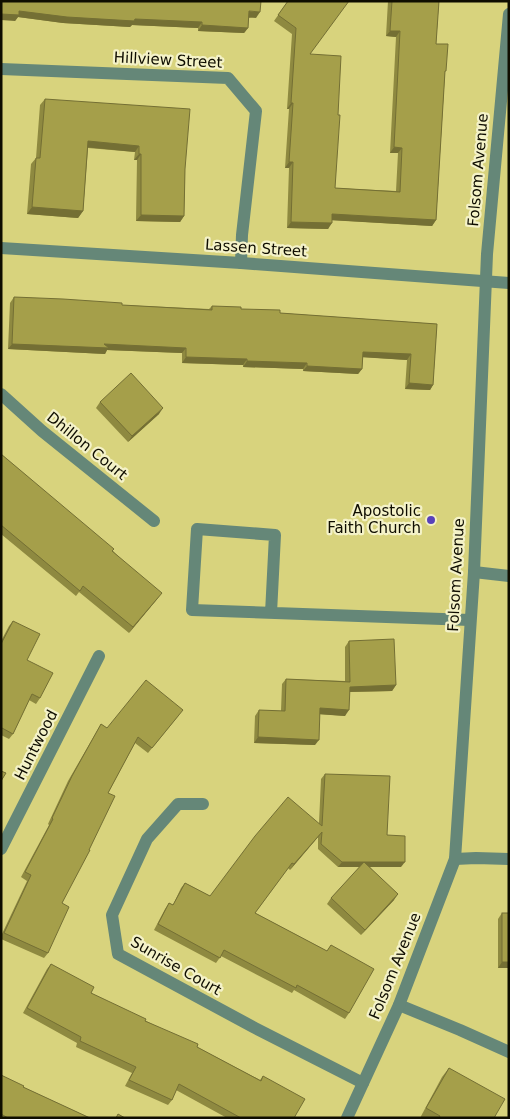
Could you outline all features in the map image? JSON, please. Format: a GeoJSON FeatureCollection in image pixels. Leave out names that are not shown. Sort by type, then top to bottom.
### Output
{"type":"FeatureCollection","features":[{"type":"Feature","properties":{"kind":"street","name":"Folsom Avenue"},"geometry":{"type":"LineString","coordinates":[[348,1118],[398,1005],[455,859],[474,572],[485,282],[509,14]]}},
{"type":"Feature","properties":{"kind":"street","name":"Hillview Street"},"geometry":{"type":"LineString","coordinates":[[1,68],[228,78],[256,111],[242,235],[241,263]]}},
{"type":"Feature","properties":{"kind":"street","name":"Lassen Street"},"geometry":{"type":"LineString","coordinates":[[1,248],[241,263],[509,283]]}},
{"type":"Feature","properties":{"kind":"street","name":"Dhillon Court"},"geometry":{"type":"LineString","coordinates":[[1,394],[42,431],[154,521]]}},
{"type":"Feature","properties":{"kind":"street"},"geometry":{"type":"LineString","coordinates":[[270,613],[275,535],[197,529],[192,610],[270,613],[470,620]]}},
{"type":"Feature","properties":{"kind":"street"},"geometry":{"type":"LineString","coordinates":[[474,572],[509,576]]}},
{"type":"Feature","properties":{"kind":"street","name":"Huntwood"},"geometry":{"type":"LineString","coordinates":[[1,849],[99,656]]}},
{"type":"Feature","properties":{"kind":"street","name":"Sunrise Court"},"geometry":{"type":"LineString","coordinates":[[203,804],[178,804],[147,839],[112,915],[118,954],[263,1033],[363,1083]]}},
{"type":"Feature","properties":{"kind":"street"},"geometry":{"type":"LineString","coordinates":[[455,859],[509,859]]}},
{"type":"Feature","properties":{"kind":"street"},"geometry":{"type":"LineString","coordinates":[[398,1005],[509,1052]]}},
{"type":"Feature","properties":{"kind":"building"},"geometry":{"type":"Polygon","coordinates":[[[1,1],[261,1],[260,12],[249,11],[248,28],[202,25],[202,22],[135,19],[134,21],[67,17],[19,11],[19,15],[1,14],[1,1]]]}},
{"type":"Feature","properties":{"kind":"building"},"geometry":{"type":"Polygon","coordinates":[[[288,1],[349,1],[310,54],[341,56],[338,115],[340,115],[335,188],[400,192],[402,148],[394,147],[400,31],[390,31],[392,1],[439,1],[436,44],[448,44],[436,220],[332,214],[332,223],[291,222],[293,162],[289,162],[296,28],[278,15],[288,1]]]}},
{"type":"Feature","properties":{"kind":"building"},"geometry":{"type":"Polygon","coordinates":[[[45,99],[190,109],[185,169],[184,216],[141,215],[141,154],[139,154],[139,146],[88,141],[83,211],[32,207],[36,158],[40,158],[45,99]]]}},
{"type":"Feature","properties":{"kind":"building"},"geometry":{"type":"Polygon","coordinates":[[[14,297],[212,310],[212,306],[241,307],[241,309],[280,310],[280,313],[437,324],[433,385],[409,383],[411,354],[363,352],[362,369],[307,366],[307,363],[186,357],[186,348],[104,344],[109,348],[12,344],[14,297]]]}},
{"type":"Feature","properties":{"kind":"building"},"geometry":{"type":"Polygon","coordinates":[[[131,373],[163,408],[132,436],[100,402],[131,373]]]}},
{"type":"Feature","properties":{"kind":"building"},"geometry":{"type":"Polygon","coordinates":[[[1,454],[114,549],[112,551],[162,593],[133,627],[83,586],[80,591],[1,525],[1,454]]]}},
{"type":"Feature","properties":{"kind":"building"},"geometry":{"type":"Polygon","coordinates":[[[13,621],[40,634],[27,660],[53,673],[40,698],[32,694],[13,734],[2,728],[1,731],[1,644],[13,621]]]}},
{"type":"Feature","properties":{"kind":"building"},"geometry":{"type":"Polygon","coordinates":[[[394,639],[396,685],[350,687],[349,710],[320,708],[319,740],[258,737],[259,710],[285,711],[286,679],[350,682],[349,641],[394,639]]]}},
{"type":"Feature","properties":{"kind":"building"},"geometry":{"type":"Polygon","coordinates":[[[146,680],[183,710],[152,748],[138,737],[108,793],[115,796],[90,850],[62,903],[69,907],[48,953],[4,933],[31,875],[25,872],[53,819],[72,776],[101,724],[107,728],[146,680]]]}},
{"type":"Feature","properties":{"kind":"building"},"geometry":{"type":"Polygon","coordinates":[[[1,771],[6,773],[1,781],[1,771]]]}},
{"type":"Feature","properties":{"kind":"building"},"geometry":{"type":"Polygon","coordinates":[[[325,774],[390,776],[387,835],[405,836],[405,862],[342,862],[321,844],[322,832],[294,864],[292,863],[255,913],[327,951],[331,945],[374,969],[349,1013],[297,985],[296,988],[224,950],[220,958],[158,924],[169,903],[173,905],[185,883],[210,896],[255,836],[288,797],[322,826],[325,774]]]}},
{"type":"Feature","properties":{"kind":"building"},"geometry":{"type":"Polygon","coordinates":[[[364,862],[398,894],[365,930],[331,898],[364,862]]]}},
{"type":"Feature","properties":{"kind":"building"},"geometry":{"type":"Polygon","coordinates":[[[502,913],[509,913],[509,962],[502,962],[502,913]]]}},
{"type":"Feature","properties":{"kind":"building"},"geometry":{"type":"Polygon","coordinates":[[[51,964],[94,987],[91,993],[146,1019],[145,1021],[198,1044],[197,1047],[261,1081],[263,1076],[305,1099],[294,1118],[241,1118],[179,1084],[172,1100],[129,1080],[136,1067],[80,1041],[81,1037],[27,1008],[51,964]]]}},
{"type":"Feature","properties":{"kind":"building"},"geometry":{"type":"Polygon","coordinates":[[[449,1068],[505,1099],[494,1118],[439,1118],[440,1116],[426,1108],[449,1068]]]}},
{"type":"Feature","properties":{"kind":"building"},"geometry":{"type":"Polygon","coordinates":[[[1,1075],[90,1118],[8,1118],[1,1114],[1,1075]]]}},
{"type":"Feature","properties":{"kind":"building"},"geometry":{"type":"Polygon","coordinates":[[[118,1114],[125,1118],[116,1118],[118,1114]]]}},
{"type":"Feature","properties":{"kind":"place","name":"Apostolic Faith Church"},"geometry":{"type":"Point","coordinates":[431,520]}}]}
